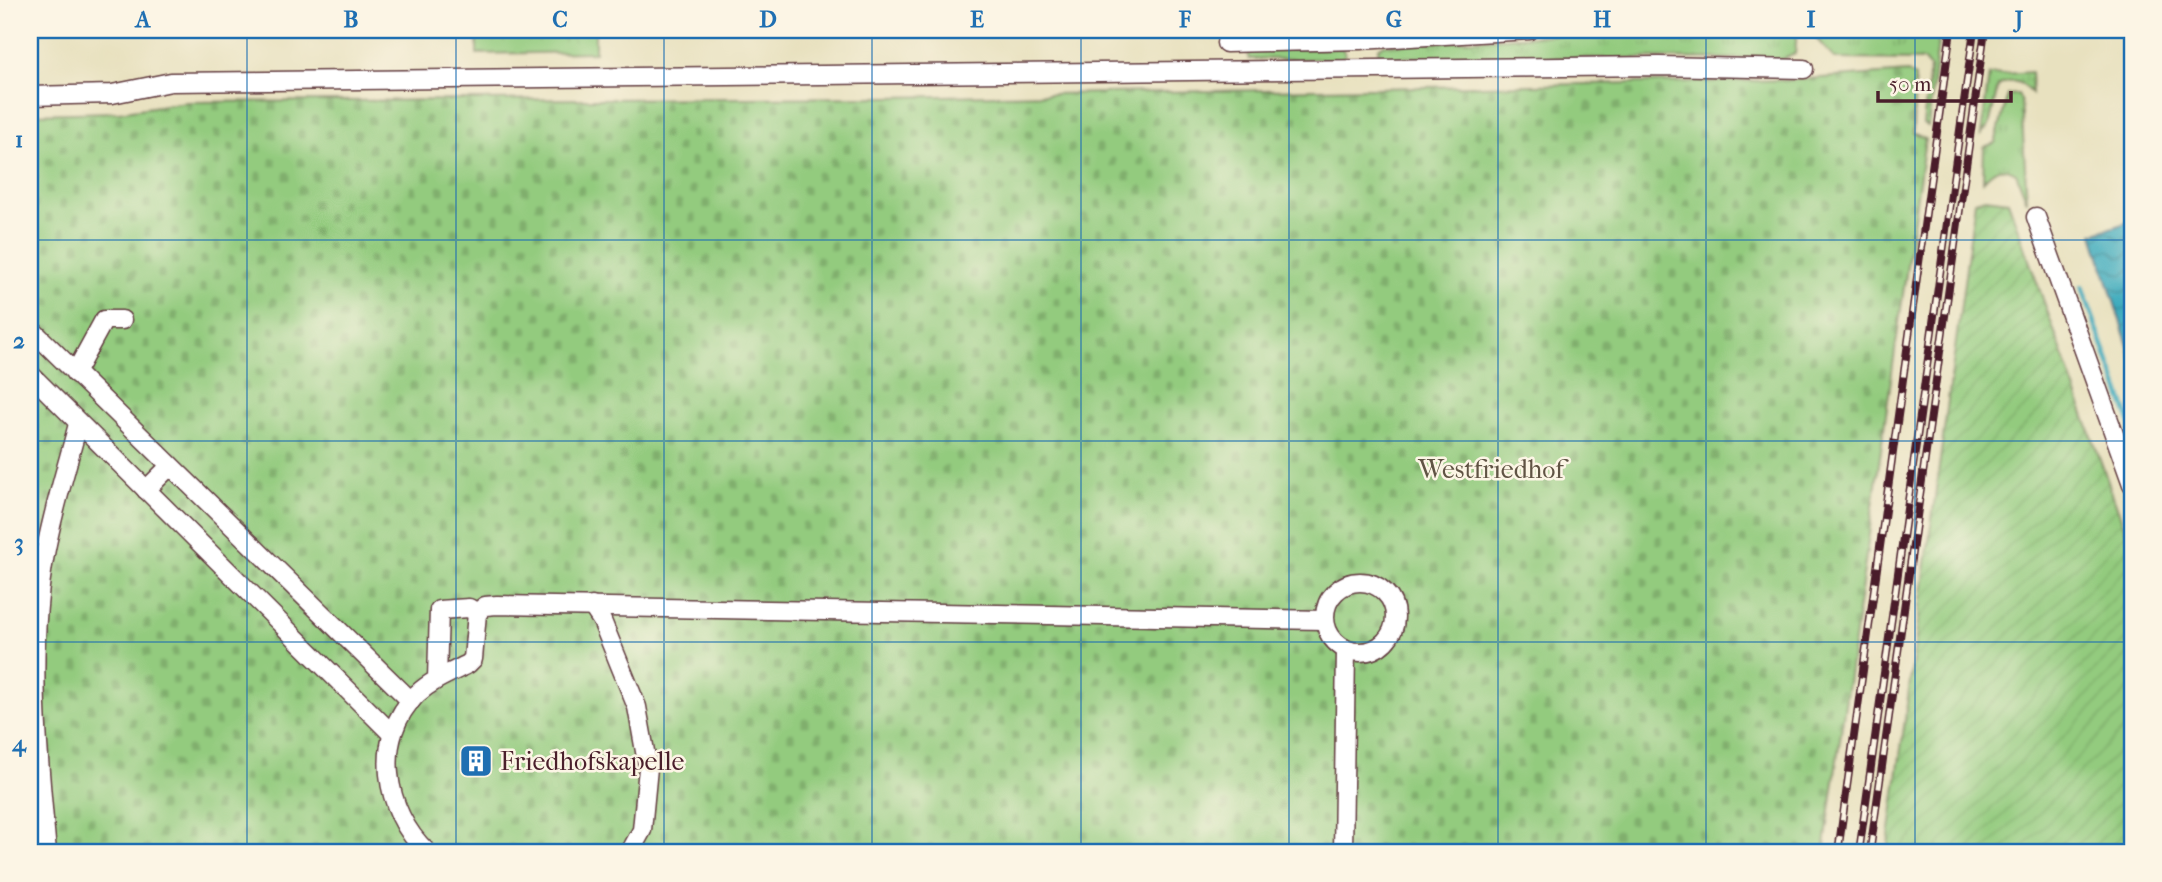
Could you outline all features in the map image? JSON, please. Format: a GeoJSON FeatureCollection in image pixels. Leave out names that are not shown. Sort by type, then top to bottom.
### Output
{"type":"FeatureCollection","features":[{"type":"Feature","properties":{"kind":"street"},"geometry":{"type":"LineString","coordinates":[[1225,70],[1226,36],[1360,40],[1529,30]]}},
{"type":"Feature","properties":{"kind":"street"},"geometry":{"type":"LineString","coordinates":[[1360,40],[1360,69]]}},
{"type":"Feature","properties":{"kind":"street"},"geometry":{"type":"LineString","coordinates":[[30,96],[112,94],[171,82],[466,81],[1659,66],[1804,69]]}},
{"type":"Feature","properties":{"kind":"street"},"geometry":{"type":"LineString","coordinates":[[2036,217],[2132,484]]}},
{"type":"Feature","properties":{"kind":"street"},"geometry":{"type":"LineString","coordinates":[[57,402],[78,376],[104,320],[122,320]]}},
{"type":"Feature","properties":{"kind":"street"},"geometry":{"type":"LineString","coordinates":[[30,328],[411,701]]}},
{"type":"Feature","properties":{"kind":"street"},"geometry":{"type":"LineString","coordinates":[[30,374],[78,425],[392,734]]}},
{"type":"Feature","properties":{"kind":"street"},"geometry":{"type":"LineString","coordinates":[[47,852],[40,781],[37,624],[45,554],[78,425]]}},
{"type":"Feature","properties":{"kind":"street"},"geometry":{"type":"LineString","coordinates":[[146,490],[170,466]]}},
{"type":"Feature","properties":{"kind":"street"},"geometry":{"type":"LineString","coordinates":[[1363,581],[1375,584],[1389,595],[1396,618],[1387,640],[1370,651],[1346,650],[1335,642],[1324,620],[1327,602],[1344,584],[1363,581]]}},
{"type":"Feature","properties":{"kind":"street"},"geometry":{"type":"LineString","coordinates":[[427,852],[409,832],[394,800],[388,767],[392,734],[411,701],[437,679],[473,659],[477,613],[483,607],[592,606],[1324,620]]}},
{"type":"Feature","properties":{"kind":"street"},"geometry":{"type":"LineString","coordinates":[[592,606],[602,621],[637,707],[648,768],[642,830],[630,852]]}},
{"type":"Feature","properties":{"kind":"street"},"geometry":{"type":"LineString","coordinates":[[437,679],[439,610],[469,608],[477,613]]}},
{"type":"Feature","properties":{"kind":"street"},"geometry":{"type":"LineString","coordinates":[[1343,852],[1346,650]]}},
{"type":"Feature","properties":{"kind":"green space"},"geometry":{"type":"Polygon","coordinates":[[[477,30],[595,30],[595,52],[477,54],[477,30]]]}},
{"type":"Feature","properties":{"kind":"green space"},"geometry":{"type":"Polygon","coordinates":[[[1638,30],[1797,30],[1795,54],[1783,59],[1379,57],[1378,48],[1383,45],[1638,30]]]}},
{"type":"Feature","properties":{"kind":"green space"},"geometry":{"type":"Polygon","coordinates":[[[1813,30],[1935,30],[1938,42],[1928,126],[1923,124],[1930,68],[1923,60],[1835,59],[1813,35],[1813,30]]]}},
{"type":"Feature","properties":{"kind":"green space"},"geometry":{"type":"Polygon","coordinates":[[[1342,48],[1346,55],[1340,59],[1249,59],[1248,50],[1342,48]]]}},
{"type":"Feature","properties":{"kind":"green space","name":"Westfriedhof"},"geometry":{"type":"Polygon","coordinates":[[[1908,72],[1915,77],[1913,133],[1925,139],[1824,852],[30,852],[30,114],[118,112],[186,102],[887,97],[1793,80],[1908,72]]]}},
{"type":"Feature","properties":{"kind":"green space"},"geometry":{"type":"Polygon","coordinates":[[[2031,72],[2032,93],[2016,82],[1998,86],[1989,126],[1981,135],[1989,75],[2031,72]]]}},
{"type":"Feature","properties":{"kind":"green space"},"geometry":{"type":"Polygon","coordinates":[[[2018,94],[2021,100],[2027,201],[2016,173],[2011,170],[1998,169],[1983,181],[1984,147],[1995,143],[2008,95],[2018,94]]]}},
{"type":"Feature","properties":{"kind":"green space"},"geometry":{"type":"Polygon","coordinates":[[[1985,198],[2008,201],[2132,549],[2132,852],[1887,852],[1975,201],[1985,198]]]}},
{"type":"Feature","properties":{"kind":"water"},"geometry":{"type":"Polygon","coordinates":[[[2131,221],[2132,227],[2132,359],[2093,234],[2131,221]]]}},
{"type":"Feature","properties":{"kind":"waterway"},"geometry":{"type":"LineString","coordinates":[[2082,287],[2132,427]]}},
{"type":"Feature","properties":{"kind":"railway"},"geometry":{"type":"LineString","coordinates":[[1838,852],[1951,30]]}},
{"type":"Feature","properties":{"kind":"railway"},"geometry":{"type":"LineString","coordinates":[[1859,852],[1974,30]]}},
{"type":"Feature","properties":{"kind":"railway"},"geometry":{"type":"LineString","coordinates":[[1870,852],[1985,30]]}},
{"type":"Feature","properties":{"kind":"place","name":"Friedhofskapelle"},"geometry":{"type":"Point","coordinates":[476,761]}}]}
